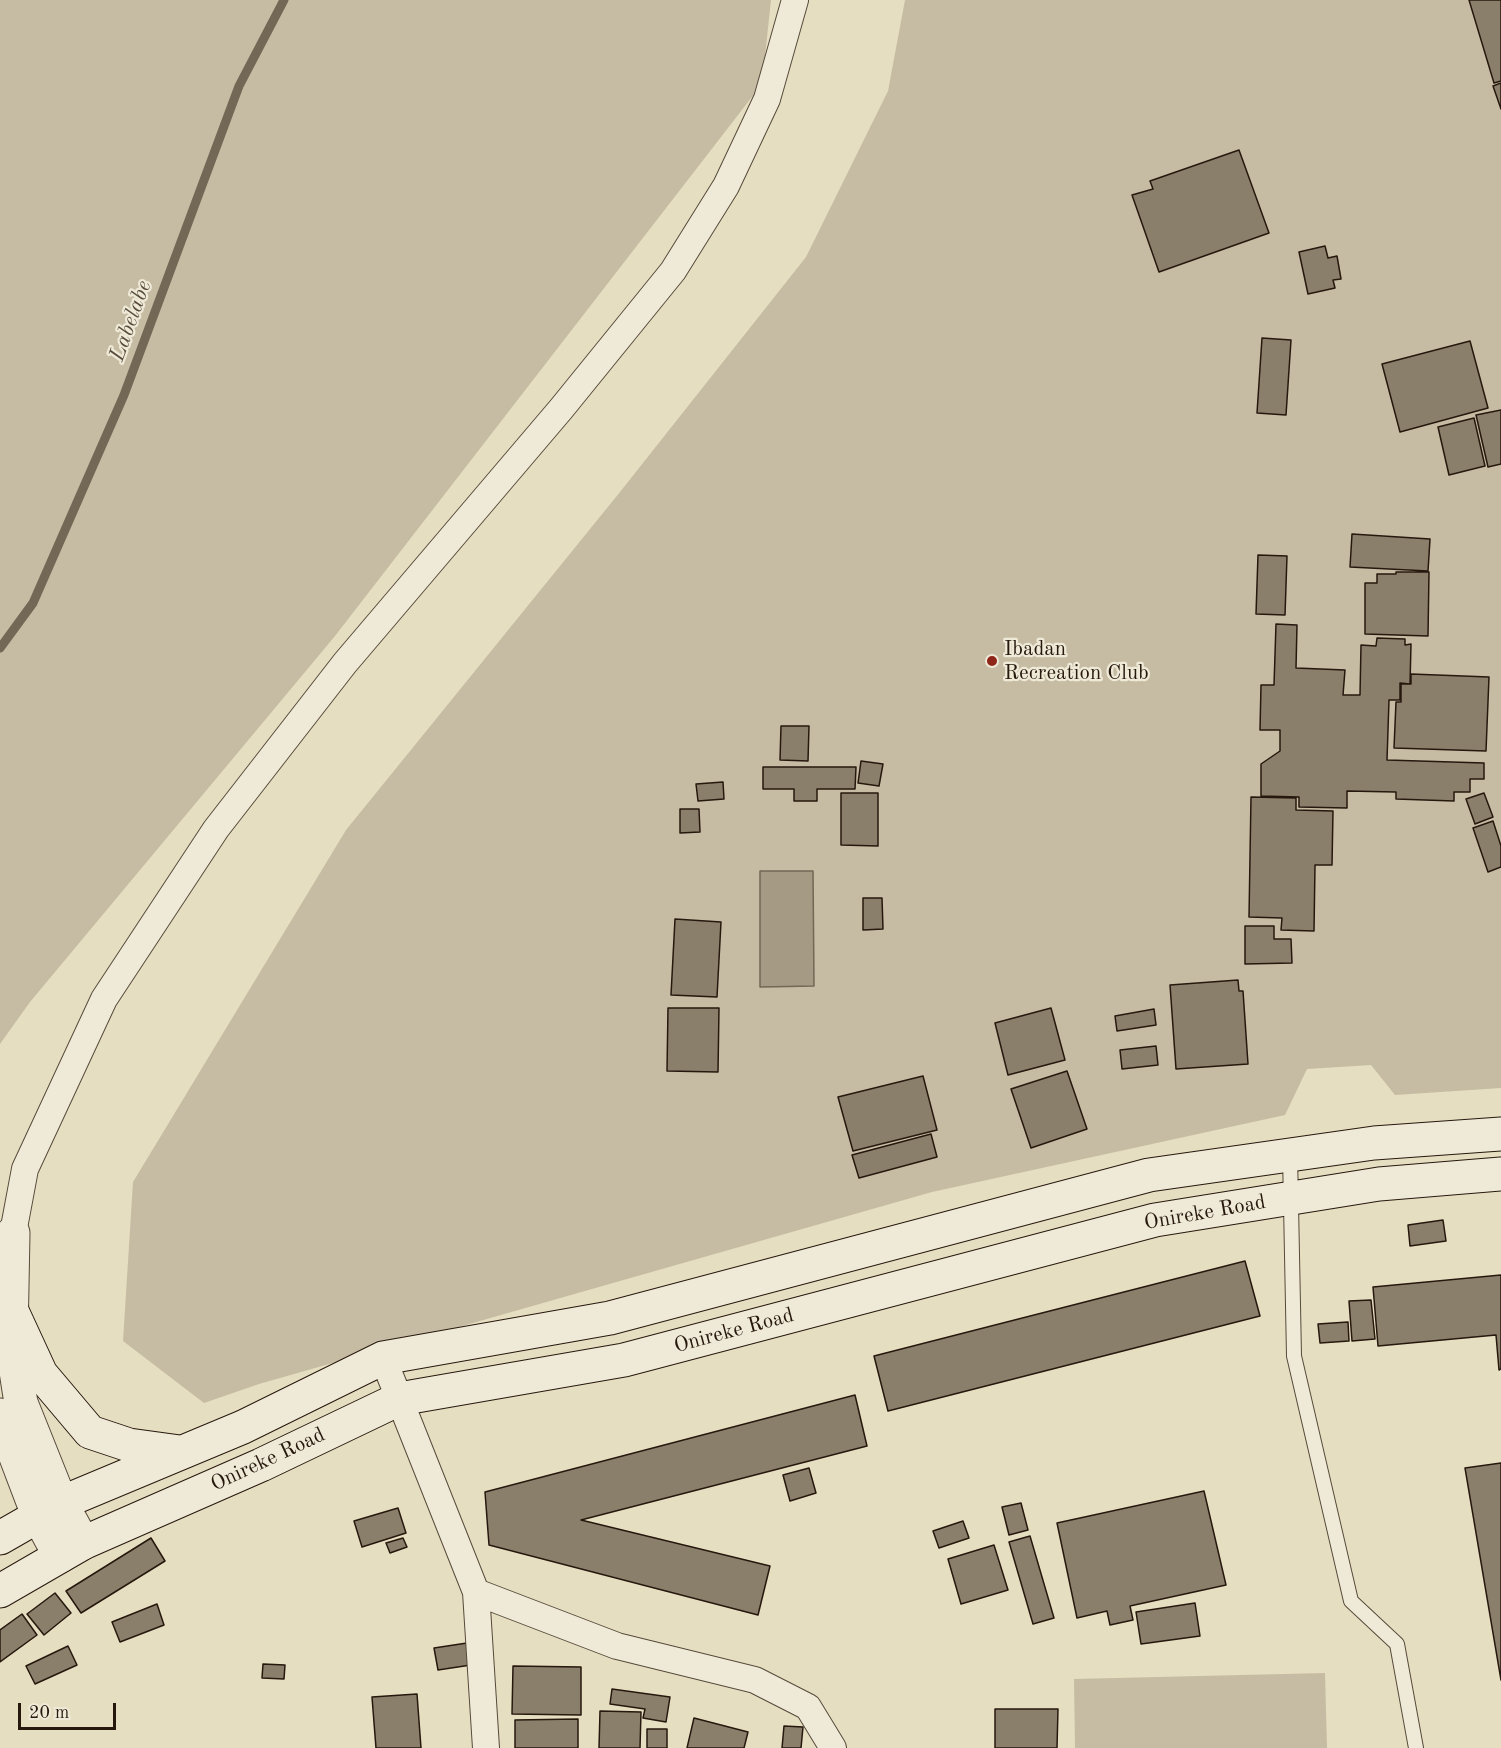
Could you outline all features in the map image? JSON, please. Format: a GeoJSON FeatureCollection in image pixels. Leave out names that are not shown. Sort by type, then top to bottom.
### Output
{"type":"FeatureCollection","features":[{"type":"Feature","properties":{"kind":"main road","name":"Onireke Road"},"geometry":{"type":"LineString","coordinates":[[0,1538],[50,1509],[243,1427],[383,1358],[610,1318],[1149,1175],[1374,1143],[1501,1134]]}},
{"type":"Feature","properties":{"kind":"main road","name":"Onireke Road"},"geometry":{"type":"LineString","coordinates":[[0,1591],[71,1550],[261,1465],[399,1399],[624,1360],[1155,1220],[1379,1184],[1501,1174]]}},
{"type":"Feature","properties":{"kind":"main road"},"geometry":{"type":"LineString","coordinates":[[13,1233],[5,1298],[21,1403],[50,1509]]}},
{"type":"Feature","properties":{"kind":"main road"},"geometry":{"type":"LineString","coordinates":[[5,1298],[41,1374],[90,1432],[129,1446],[182,1452]]}},
{"type":"Feature","properties":{"kind":"main road"},"geometry":{"type":"LineString","coordinates":[[0,1415],[71,1550]]}},
{"type":"Feature","properties":{"kind":"street"},"geometry":{"type":"LineString","coordinates":[[13,1233],[25,1169],[104,999],[216,829],[338,673],[561,409],[673,271],[726,186],[767,99],[795,0]]}},
{"type":"Feature","properties":{"kind":"street"},"geometry":{"type":"LineString","coordinates":[[383,1358],[476,1592],[486,1748]]}},
{"type":"Feature","properties":{"kind":"street"},"geometry":{"type":"LineString","coordinates":[[476,1592],[617,1646],[756,1680],[808,1707],[833,1748]]}},
{"type":"Feature","properties":{"kind":"lane"},"geometry":{"type":"LineString","coordinates":[[1290,1154],[1294,1356],[1351,1601],[1397,1644],[1416,1748]]}},
{"type":"Feature","properties":{"kind":"shaded area"},"geometry":{"type":"Polygon","coordinates":[[[0,0],[771,0],[762,84],[335,636],[30,1002],[0,1044],[0,0]]]}},
{"type":"Feature","properties":{"kind":"shaded area","name":"Ibadan Recreation Club"},"geometry":{"type":"Polygon","coordinates":[[[905,0],[1501,0],[1501,1088],[1395,1095],[1371,1065],[1307,1069],[1285,1115],[932,1192],[259,1384],[204,1403],[123,1341],[133,1182],[346,830],[620,492],[806,257],[888,91],[905,0]]]}},
{"type":"Feature","properties":{"kind":"shaded area"},"geometry":{"type":"Polygon","coordinates":[[[760,871],[813,871],[814,986],[760,987],[760,871]]]}},
{"type":"Feature","properties":{"kind":"shaded area"},"geometry":{"type":"Polygon","coordinates":[[[1325,1673],[1327,1748],[1075,1748],[1074,1679],[1325,1673]]]}},
{"type":"Feature","properties":{"kind":"building"},"geometry":{"type":"Polygon","coordinates":[[[1469,0],[1501,0],[1501,81],[1494,83],[1469,0]]]}},
{"type":"Feature","properties":{"kind":"building"},"geometry":{"type":"Polygon","coordinates":[[[1501,83],[1501,109],[1493,86],[1501,83]]]}},
{"type":"Feature","properties":{"kind":"building"},"geometry":{"type":"Polygon","coordinates":[[[1239,150],[1269,233],[1159,272],[1132,195],[1153,189],[1150,181],[1239,150]]]}},
{"type":"Feature","properties":{"kind":"building"},"geometry":{"type":"Polygon","coordinates":[[[1325,246],[1328,258],[1337,256],[1341,279],[1333,280],[1335,288],[1308,294],[1299,252],[1325,246]]]}},
{"type":"Feature","properties":{"kind":"building"},"geometry":{"type":"Polygon","coordinates":[[[1262,338],[1291,340],[1286,415],[1257,413],[1262,338]]]}},
{"type":"Feature","properties":{"kind":"building"},"geometry":{"type":"Polygon","coordinates":[[[1470,341],[1488,408],[1400,432],[1382,364],[1470,341]]]}},
{"type":"Feature","properties":{"kind":"building"},"geometry":{"type":"Polygon","coordinates":[[[1501,410],[1501,464],[1488,467],[1476,415],[1501,410]]]}},
{"type":"Feature","properties":{"kind":"building"},"geometry":{"type":"Polygon","coordinates":[[[1474,418],[1485,466],[1449,475],[1438,427],[1474,418]]]}},
{"type":"Feature","properties":{"kind":"building"},"geometry":{"type":"Polygon","coordinates":[[[1352,534],[1430,539],[1428,571],[1350,567],[1352,534]]]}},
{"type":"Feature","properties":{"kind":"building"},"geometry":{"type":"Polygon","coordinates":[[[1258,555],[1287,556],[1285,615],[1256,614],[1258,555]]]}},
{"type":"Feature","properties":{"kind":"building"},"geometry":{"type":"Polygon","coordinates":[[[1396,572],[1429,572],[1428,636],[1365,634],[1365,583],[1377,583],[1377,574],[1396,574],[1396,572]]]}},
{"type":"Feature","properties":{"kind":"building"},"geometry":{"type":"Polygon","coordinates":[[[1276,624],[1297,625],[1296,668],[1345,670],[1343,695],[1360,695],[1361,645],[1376,646],[1377,638],[1405,639],[1405,645],[1411,644],[1410,684],[1400,683],[1400,700],[1389,700],[1387,760],[1484,763],[1484,779],[1470,779],[1470,792],[1454,792],[1454,801],[1396,799],[1396,792],[1347,791],[1347,808],[1299,807],[1299,797],[1261,796],[1261,764],[1280,751],[1280,730],[1260,730],[1261,685],[1274,685],[1276,624]]]}},
{"type":"Feature","properties":{"kind":"building"},"geometry":{"type":"Polygon","coordinates":[[[1411,674],[1489,677],[1486,751],[1394,748],[1396,702],[1401,702],[1401,684],[1411,684],[1411,674]]]}},
{"type":"Feature","properties":{"kind":"building"},"geometry":{"type":"Polygon","coordinates":[[[781,726],[809,726],[808,761],[780,760],[781,726]]]}},
{"type":"Feature","properties":{"kind":"building"},"geometry":{"type":"Polygon","coordinates":[[[861,761],[883,764],[879,786],[858,783],[861,761]]]}},
{"type":"Feature","properties":{"kind":"building"},"geometry":{"type":"Polygon","coordinates":[[[763,767],[856,767],[855,789],[817,789],[817,801],[794,801],[794,789],[763,789],[763,767]]]}},
{"type":"Feature","properties":{"kind":"building"},"geometry":{"type":"Polygon","coordinates":[[[723,782],[724,799],[698,801],[696,784],[723,782]]]}},
{"type":"Feature","properties":{"kind":"building"},"geometry":{"type":"Polygon","coordinates":[[[841,793],[878,793],[878,846],[841,845],[841,793]]]}},
{"type":"Feature","properties":{"kind":"building"},"geometry":{"type":"Polygon","coordinates":[[[1484,793],[1493,817],[1475,824],[1466,799],[1484,793]]]}},
{"type":"Feature","properties":{"kind":"building"},"geometry":{"type":"Polygon","coordinates":[[[1251,797],[1296,798],[1296,810],[1333,811],[1332,865],[1315,865],[1314,931],[1281,930],[1282,918],[1249,917],[1251,797]]]}},
{"type":"Feature","properties":{"kind":"building"},"geometry":{"type":"Polygon","coordinates":[[[680,809],[699,809],[700,832],[680,833],[680,809]]]}},
{"type":"Feature","properties":{"kind":"building"},"geometry":{"type":"Polygon","coordinates":[[[1493,821],[1501,846],[1501,867],[1488,872],[1473,828],[1493,821]]]}},
{"type":"Feature","properties":{"kind":"building"},"geometry":{"type":"Polygon","coordinates":[[[863,898],[882,898],[883,929],[863,930],[863,898]]]}},
{"type":"Feature","properties":{"kind":"building"},"geometry":{"type":"Polygon","coordinates":[[[675,919],[721,922],[717,997],[671,995],[675,919]]]}},
{"type":"Feature","properties":{"kind":"building"},"geometry":{"type":"Polygon","coordinates":[[[1245,926],[1274,926],[1274,939],[1291,939],[1292,963],[1245,964],[1245,926]]]}},
{"type":"Feature","properties":{"kind":"building"},"geometry":{"type":"Polygon","coordinates":[[[1238,980],[1239,991],[1243,991],[1248,1064],[1176,1069],[1170,985],[1238,980]]]}},
{"type":"Feature","properties":{"kind":"building"},"geometry":{"type":"Polygon","coordinates":[[[668,1008],[719,1008],[718,1072],[667,1071],[668,1008]]]}},
{"type":"Feature","properties":{"kind":"building"},"geometry":{"type":"Polygon","coordinates":[[[1051,1008],[1065,1060],[1008,1075],[995,1023],[1051,1008]]]}},
{"type":"Feature","properties":{"kind":"building"},"geometry":{"type":"Polygon","coordinates":[[[1154,1009],[1156,1025],[1117,1031],[1115,1016],[1154,1009]]]}},
{"type":"Feature","properties":{"kind":"building"},"geometry":{"type":"Polygon","coordinates":[[[1156,1046],[1158,1065],[1122,1069],[1120,1050],[1156,1046]]]}},
{"type":"Feature","properties":{"kind":"building"},"geometry":{"type":"Polygon","coordinates":[[[1067,1071],[1087,1129],[1031,1148],[1011,1089],[1067,1071]]]}},
{"type":"Feature","properties":{"kind":"building"},"geometry":{"type":"Polygon","coordinates":[[[923,1076],[937,1130],[853,1151],[838,1097],[923,1076]]]}},
{"type":"Feature","properties":{"kind":"building"},"geometry":{"type":"Polygon","coordinates":[[[931,1134],[937,1157],[859,1178],[852,1155],[931,1134]]]}},
{"type":"Feature","properties":{"kind":"building"},"geometry":{"type":"Polygon","coordinates":[[[1443,1220],[1446,1241],[1410,1246],[1408,1225],[1443,1220]]]}},
{"type":"Feature","properties":{"kind":"building"},"geometry":{"type":"Polygon","coordinates":[[[1245,1261],[1260,1316],[888,1411],[874,1356],[1245,1261]]]}},
{"type":"Feature","properties":{"kind":"building"},"geometry":{"type":"Polygon","coordinates":[[[1501,1275],[1501,1369],[1499,1370],[1496,1335],[1378,1346],[1373,1287],[1501,1275]]]}},
{"type":"Feature","properties":{"kind":"building"},"geometry":{"type":"Polygon","coordinates":[[[1371,1300],[1375,1339],[1352,1341],[1349,1301],[1371,1300]]]}},
{"type":"Feature","properties":{"kind":"building"},"geometry":{"type":"Polygon","coordinates":[[[1348,1322],[1349,1341],[1320,1343],[1318,1324],[1348,1322]]]}},
{"type":"Feature","properties":{"kind":"building"},"geometry":{"type":"Polygon","coordinates":[[[855,1395],[867,1446],[581,1520],[770,1566],[758,1615],[489,1545],[485,1492],[855,1395]]]}},
{"type":"Feature","properties":{"kind":"building"},"geometry":{"type":"Polygon","coordinates":[[[1501,1463],[1501,1680],[1465,1468],[1501,1463]]]}},
{"type":"Feature","properties":{"kind":"building"},"geometry":{"type":"Polygon","coordinates":[[[809,1468],[816,1493],[790,1501],[783,1475],[809,1468]]]}},
{"type":"Feature","properties":{"kind":"building"},"geometry":{"type":"Polygon","coordinates":[[[1204,1491],[1226,1585],[1130,1606],[1133,1620],[1110,1625],[1107,1611],[1077,1618],[1057,1523],[1204,1491]]]}},
{"type":"Feature","properties":{"kind":"building"},"geometry":{"type":"Polygon","coordinates":[[[1021,1503],[1028,1530],[1009,1535],[1002,1507],[1021,1503]]]}},
{"type":"Feature","properties":{"kind":"building"},"geometry":{"type":"Polygon","coordinates":[[[398,1508],[406,1533],[362,1547],[354,1521],[398,1508]]]}},
{"type":"Feature","properties":{"kind":"building"},"geometry":{"type":"Polygon","coordinates":[[[963,1521],[969,1538],[939,1548],[933,1531],[963,1521]]]}},
{"type":"Feature","properties":{"kind":"building"},"geometry":{"type":"Polygon","coordinates":[[[1030,1536],[1054,1618],[1033,1624],[1009,1542],[1030,1536]]]}},
{"type":"Feature","properties":{"kind":"building"},"geometry":{"type":"Polygon","coordinates":[[[151,1538],[165,1561],[81,1613],[66,1591],[151,1538]]]}},
{"type":"Feature","properties":{"kind":"building"},"geometry":{"type":"Polygon","coordinates":[[[403,1538],[407,1547],[390,1553],[386,1543],[403,1538]]]}},
{"type":"Feature","properties":{"kind":"building"},"geometry":{"type":"Polygon","coordinates":[[[994,1545],[1008,1590],[961,1604],[948,1559],[994,1545]]]}},
{"type":"Feature","properties":{"kind":"building"},"geometry":{"type":"Polygon","coordinates":[[[55,1593],[71,1613],[44,1635],[27,1614],[55,1593]]]}},
{"type":"Feature","properties":{"kind":"building"},"geometry":{"type":"Polygon","coordinates":[[[1195,1603],[1200,1636],[1141,1644],[1136,1612],[1195,1603]]]}},
{"type":"Feature","properties":{"kind":"building"},"geometry":{"type":"Polygon","coordinates":[[[157,1604],[164,1625],[120,1642],[112,1622],[157,1604]]]}},
{"type":"Feature","properties":{"kind":"building"},"geometry":{"type":"Polygon","coordinates":[[[22,1614],[37,1635],[0,1662],[0,1630],[22,1614]]]}},
{"type":"Feature","properties":{"kind":"building"},"geometry":{"type":"Polygon","coordinates":[[[467,1643],[471,1665],[438,1670],[434,1648],[467,1643]]]}},
{"type":"Feature","properties":{"kind":"building"},"geometry":{"type":"Polygon","coordinates":[[[68,1646],[77,1665],[35,1684],[26,1666],[68,1646]]]}},
{"type":"Feature","properties":{"kind":"building"},"geometry":{"type":"Polygon","coordinates":[[[263,1664],[285,1665],[284,1679],[262,1678],[263,1664]]]}},
{"type":"Feature","properties":{"kind":"building"},"geometry":{"type":"Polygon","coordinates":[[[513,1666],[581,1667],[581,1715],[512,1714],[513,1666]]]}},
{"type":"Feature","properties":{"kind":"building"},"geometry":{"type":"Polygon","coordinates":[[[612,1689],[670,1697],[666,1722],[643,1718],[645,1709],[610,1704],[612,1689]]]}},
{"type":"Feature","properties":{"kind":"building"},"geometry":{"type":"Polygon","coordinates":[[[417,1694],[421,1748],[376,1748],[372,1697],[417,1694]]]}},
{"type":"Feature","properties":{"kind":"building"},"geometry":{"type":"Polygon","coordinates":[[[995,1709],[1058,1709],[1057,1748],[995,1748],[995,1709]]]}},
{"type":"Feature","properties":{"kind":"building"},"geometry":{"type":"Polygon","coordinates":[[[600,1711],[641,1712],[640,1748],[599,1748],[600,1711]]]}},
{"type":"Feature","properties":{"kind":"building"},"geometry":{"type":"Polygon","coordinates":[[[694,1718],[748,1732],[744,1748],[687,1748],[694,1718]]]}},
{"type":"Feature","properties":{"kind":"building"},"geometry":{"type":"Polygon","coordinates":[[[578,1719],[578,1748],[515,1748],[515,1720],[578,1719]]]}},
{"type":"Feature","properties":{"kind":"building"},"geometry":{"type":"Polygon","coordinates":[[[784,1726],[803,1727],[801,1748],[782,1748],[784,1726]]]}},
{"type":"Feature","properties":{"kind":"building"},"geometry":{"type":"Polygon","coordinates":[[[647,1729],[667,1729],[667,1748],[647,1748],[647,1729]]]}},
{"type":"Feature","properties":{"kind":"waterway","name":"Labelabe"},"geometry":{"type":"LineString","coordinates":[[0,648],[33,603],[124,395],[239,86],[284,0]]}},
{"type":"Feature","properties":{"kind":"place","name":"Ibadan Recreation Club"},"geometry":{"type":"Point","coordinates":[992,661]}}]}
